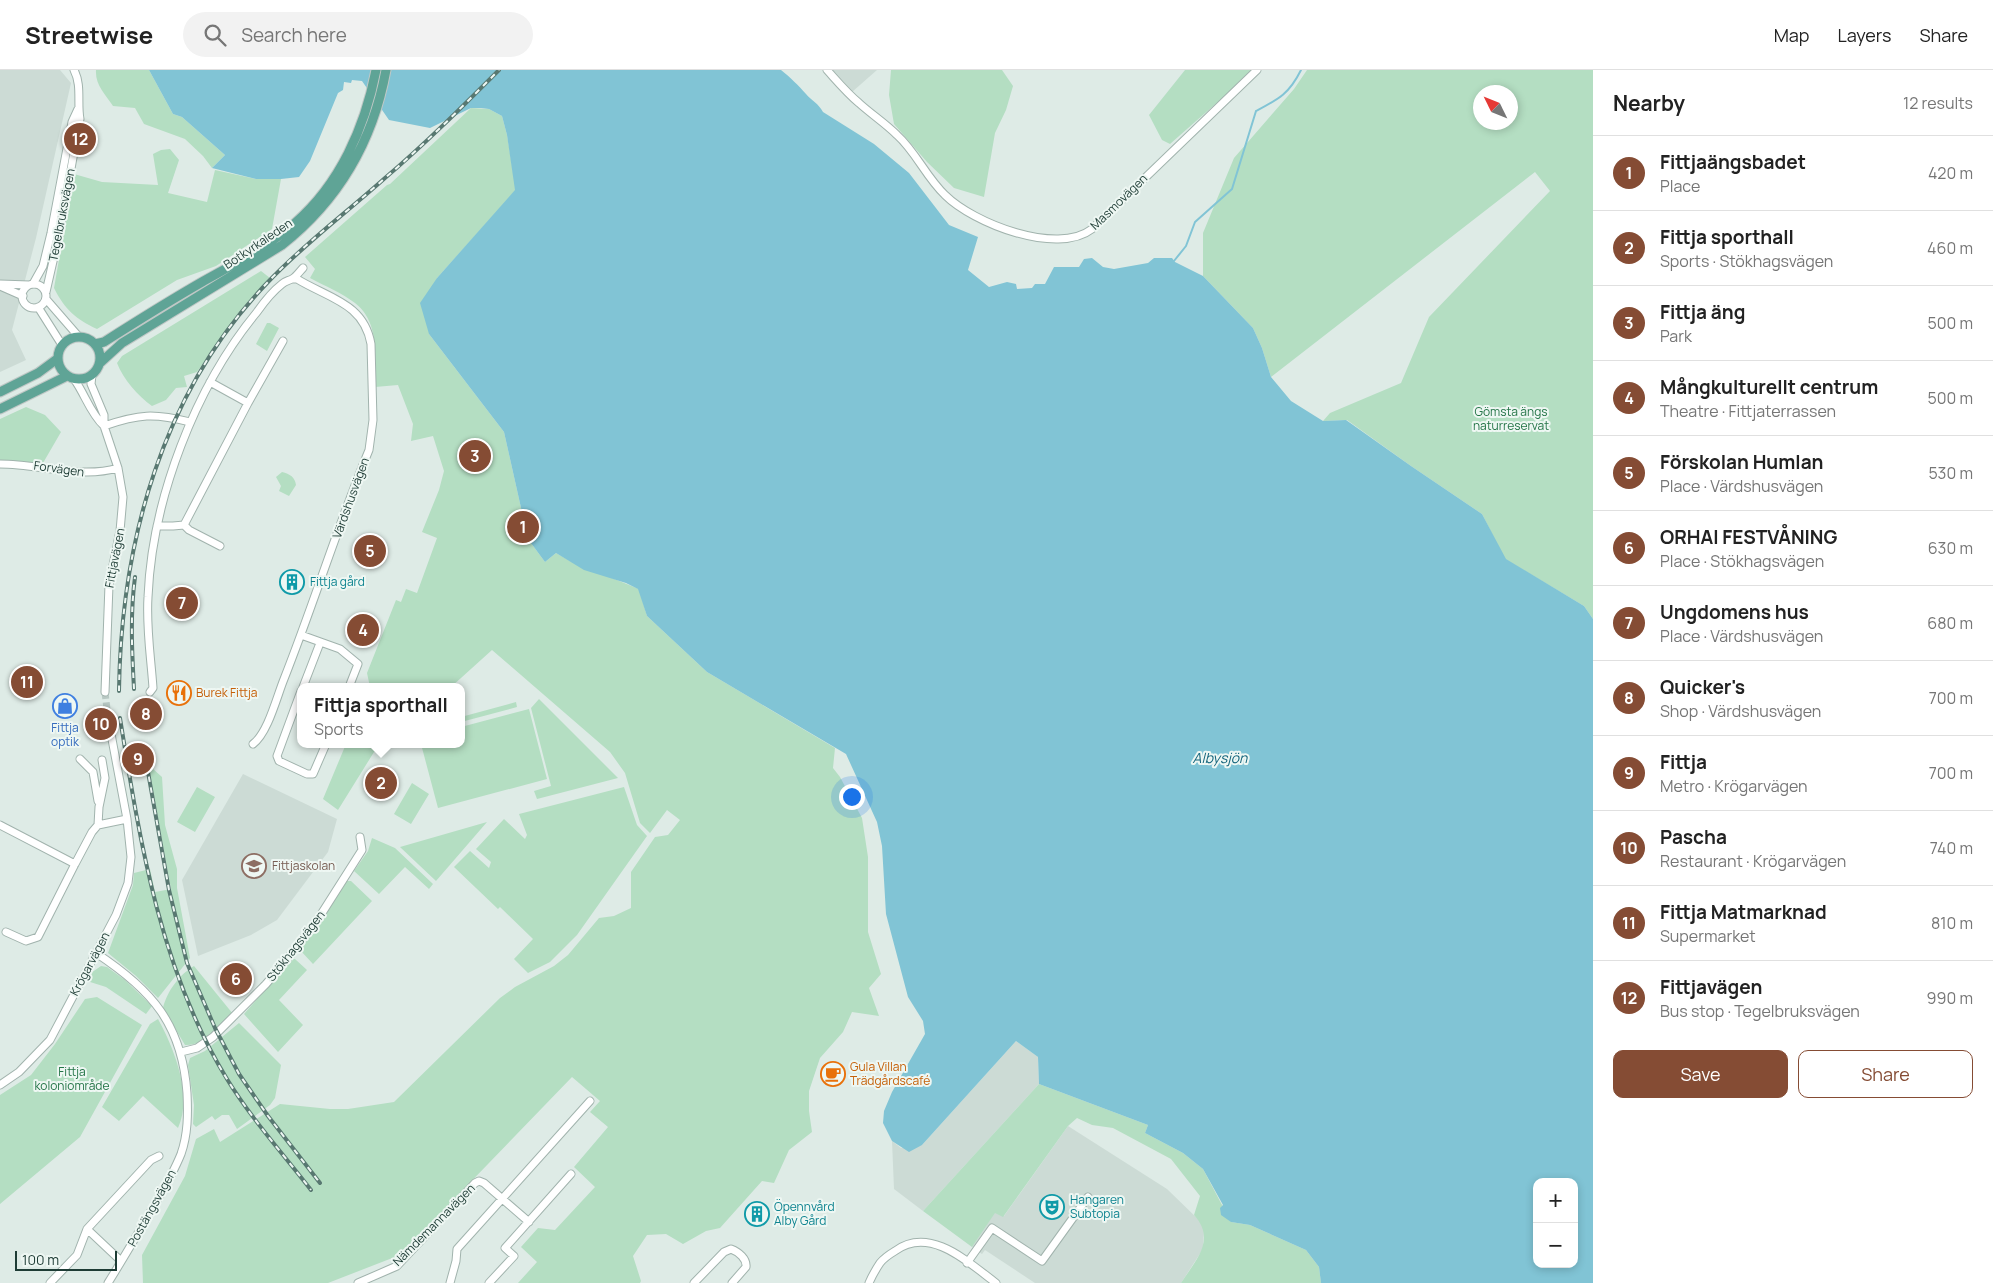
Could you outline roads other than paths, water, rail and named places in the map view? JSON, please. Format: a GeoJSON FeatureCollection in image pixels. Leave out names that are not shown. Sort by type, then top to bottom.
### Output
{"type":"FeatureCollection","features":[{"type":"Feature","properties":{"kind":"main road","name":"Botkyrkaleden"},"geometry":{"type":"LineString","coordinates":[[95,344],[104,342],[153,310],[254,253],[296,222],[314,204],[344,162],[354,144],[364,118],[376,70]]}},
{"type":"Feature","properties":{"kind":"main road","name":"Botkyrkaleden"},"geometry":{"type":"LineString","coordinates":[[92,375],[100,363],[122,343],[282,245],[320,211],[343,181],[365,143],[374,119],[386,70]]}},
{"type":"Feature","properties":{"kind":"main road"},"geometry":{"type":"LineString","coordinates":[[0,392],[38,373],[57,359],[62,345],[71,338],[78,337],[95,344],[100,356],[100,363]]}},
{"type":"Feature","properties":{"kind":"main road"},"geometry":{"type":"LineString","coordinates":[[57,359],[59,366],[70,378]]}},
{"type":"Feature","properties":{"kind":"main road"},"geometry":{"type":"LineString","coordinates":[[0,409],[70,378],[80,380],[92,375]]}},
{"type":"Feature","properties":{"kind":"street","name":"Tegelbruksvägen"},"geometry":{"type":"LineString","coordinates":[[46,295],[80,119],[78,108],[79,89],[74,70]]}},
{"type":"Feature","properties":{"kind":"street","name":"Masmovägen"},"geometry":{"type":"LineString","coordinates":[[827,70],[850,95],[902,139],[949,199],[1004,230],[1064,240],[1076,238],[1092,229],[1258,70]]}},
{"type":"Feature","properties":{"kind":"street","name":"Tegelbruksvägen"},"geometry":{"type":"LineString","coordinates":[[31,285],[43,266],[72,122],[78,108]]}},
{"type":"Feature","properties":{"kind":"street"},"geometry":{"type":"LineString","coordinates":[[150,692],[153,688],[147,628],[150,564],[165,496],[190,422],[210,382],[238,336],[282,284],[293,279],[303,268]]}},
{"type":"Feature","properties":{"kind":"street","name":"Värdshusvägen"},"geometry":{"type":"LineString","coordinates":[[253,744],[259,740],[301,635],[369,450],[372,434],[371,344],[368,330],[363,320],[351,309],[297,279],[293,279]]}},
{"type":"Feature","properties":{"kind":"street"},"geometry":{"type":"LineString","coordinates":[[0,285],[41,286],[78,337]]}},
{"type":"Feature","properties":{"kind":"street"},"geometry":{"type":"LineString","coordinates":[[0,285],[23,296]]}},
{"type":"Feature","properties":{"kind":"street"},"geometry":{"type":"LineString","coordinates":[[31,285],[23,292],[26,304],[38,307],[42,304],[46,295]]}},
{"type":"Feature","properties":{"kind":"street"},"geometry":{"type":"LineString","coordinates":[[38,307],[62,345]]}},
{"type":"Feature","properties":{"kind":"street"},"geometry":{"type":"LineString","coordinates":[[184,525],[248,402],[283,341]]}},
{"type":"Feature","properties":{"kind":"street","name":"Fittjavägen"},"geometry":{"type":"LineString","coordinates":[[92,375],[91,384],[104,415],[104,426],[118,468],[123,497],[123,515],[108,585],[105,692]]}},
{"type":"Feature","properties":{"kind":"street","name":"Fittjavägen"},"geometry":{"type":"LineString","coordinates":[[70,378],[96,418],[104,426]]}},
{"type":"Feature","properties":{"kind":"street"},"geometry":{"type":"LineString","coordinates":[[210,382],[248,402]]}},
{"type":"Feature","properties":{"kind":"street"},"geometry":{"type":"LineString","coordinates":[[104,426],[131,417],[148,415],[164,416],[190,422]]}},
{"type":"Feature","properties":{"kind":"street","name":"Forvägen"},"geometry":{"type":"LineString","coordinates":[[0,464],[27,465],[89,474],[118,468]]}},
{"type":"Feature","properties":{"kind":"street"},"geometry":{"type":"LineString","coordinates":[[157,526],[184,525]]}},
{"type":"Feature","properties":{"kind":"street"},"geometry":{"type":"LineString","coordinates":[[184,525],[189,530],[220,546]]}},
{"type":"Feature","properties":{"kind":"street"},"geometry":{"type":"LineString","coordinates":[[301,635],[340,649],[358,664],[351,683]]}},
{"type":"Feature","properties":{"kind":"street"},"geometry":{"type":"LineString","coordinates":[[305,683],[320,643]]}},
{"type":"Feature","properties":{"kind":"street"},"geometry":{"type":"LineString","coordinates":[[297,702],[277,756],[278,761],[307,774],[313,774],[324,748]]}},
{"type":"Feature","properties":{"kind":"street","name":"Krögarvägen"},"geometry":{"type":"LineString","coordinates":[[0,1085],[19,1072],[50,1040],[116,915],[128,883],[131,857],[127,818],[108,718]]}},
{"type":"Feature","properties":{"kind":"street"},"geometry":{"type":"LineString","coordinates":[[80,759],[93,772],[98,807],[98,825]]}},
{"type":"Feature","properties":{"kind":"street"},"geometry":{"type":"LineString","coordinates":[[98,807],[105,778],[102,760]]}},
{"type":"Feature","properties":{"kind":"street"},"geometry":{"type":"LineString","coordinates":[[6,932],[28,941],[38,937],[92,832],[98,825],[127,818]]}},
{"type":"Feature","properties":{"kind":"street"},"geometry":{"type":"LineString","coordinates":[[0,825],[75,864]]}},
{"type":"Feature","properties":{"kind":"street","name":"Stökhagsvägen"},"geometry":{"type":"LineString","coordinates":[[181,1052],[197,1048],[213,1037],[266,984],[295,950],[329,902],[362,850],[360,837]]}},
{"type":"Feature","properties":{"kind":"street","name":"Postängsvägen"},"geometry":{"type":"LineString","coordinates":[[96,953],[134,980],[155,1002],[163,1014],[181,1052],[186,1080],[188,1109],[184,1141],[174,1171],[108,1283]]}},
{"type":"Feature","properties":{"kind":"street"},"geometry":{"type":"LineString","coordinates":[[450,1283],[457,1249],[590,1101]]}},
{"type":"Feature","properties":{"kind":"street"},"geometry":{"type":"LineString","coordinates":[[50,1283],[77,1255],[87,1229],[152,1160],[159,1156]]}},
{"type":"Feature","properties":{"kind":"street"},"geometry":{"type":"LineString","coordinates":[[489,1283],[514,1256],[505,1248],[571,1174]]}},
{"type":"Feature","properties":{"kind":"street","name":"Nämdemannavägen"},"geometry":{"type":"LineString","coordinates":[[361,1282],[397,1266],[479,1181],[529,1222]]}},
{"type":"Feature","properties":{"kind":"street"},"geometry":{"type":"LineString","coordinates":[[967,1262],[992,1228],[1042,1260],[1088,1197]]}},
{"type":"Feature","properties":{"kind":"street"},"geometry":{"type":"LineString","coordinates":[[87,1229],[121,1261]]}},
{"type":"Feature","properties":{"kind":"street"},"geometry":{"type":"LineString","coordinates":[[869,1283],[886,1257],[899,1248],[917,1242],[940,1246],[967,1262],[996,1283]]}},
{"type":"Feature","properties":{"kind":"street"},"geometry":{"type":"LineString","coordinates":[[694,1283],[728,1249],[735,1250],[746,1260],[747,1264],[746,1268],[732,1283]]}},
{"type":"Feature","properties":{"kind":"water","name":"Albysjön"},"geometry":{"type":"Polygon","coordinates":[[[149,70],[781,70],[823,112],[874,144],[909,173],[949,225],[978,237],[968,270],[989,287],[1007,282],[1016,284],[1017,289],[1032,288],[1035,284],[1045,284],[1054,267],[1079,267],[1084,259],[1092,258],[1103,267],[1114,269],[1148,263],[1154,258],[1172,258],[1175,262],[1203,276],[1253,328],[1262,348],[1271,377],[1291,401],[1323,421],[1346,420],[1482,514],[1506,559],[1584,606],[1593,619],[1593,1283],[1321,1283],[1319,1267],[1306,1250],[1250,1225],[1231,1222],[1221,1215],[1220,1208],[1223,1205],[1203,1169],[1183,1153],[1145,1133],[1148,1125],[1039,1084],[1038,1057],[1016,1041],[922,1145],[909,1152],[892,1141],[883,1123],[884,1111],[892,1092],[925,1034],[923,1021],[908,997],[886,914],[882,846],[877,822],[846,754],[707,672],[647,616],[638,589],[626,583],[584,570],[556,553],[545,562],[528,539],[504,432],[429,334],[420,303],[437,278],[515,190],[507,135],[502,116],[489,109],[471,108],[430,128],[389,120],[362,81],[352,80],[351,83],[344,82],[343,90],[338,93],[310,161],[299,177],[281,179],[256,179],[212,168],[225,155],[182,117],[173,114],[149,70]]]}},
{"type":"Feature","properties":{"kind":"waterway"},"geometry":{"type":"LineString","coordinates":[[1174,261],[1186,246],[1195,222],[1232,189],[1256,111],[1283,95],[1301,70]]}},
{"type":"Feature","properties":{"kind":"tunnel"},"geometry":{"type":"LineString","coordinates":[[105,692],[108,718]]}},
{"type":"Feature","properties":{"kind":"railway"},"geometry":{"type":"LineString","coordinates":[[119,691],[122,635],[128,580],[139,525],[154,472],[175,420],[200,371],[231,325],[268,282],[414,152],[499,70]]}},
{"type":"Feature","properties":{"kind":"railway"},"geometry":{"type":"LineString","coordinates":[[134,689],[132,619],[135,577]]}},
{"type":"Feature","properties":{"kind":"railway"},"geometry":{"type":"LineString","coordinates":[[120,718],[145,858],[169,950],[185,994],[204,1037],[227,1079],[257,1122],[311,1190]]}},
{"type":"Feature","properties":{"kind":"railway"},"geometry":{"type":"LineString","coordinates":[[143,744],[169,890],[187,963],[215,1028],[239,1074],[268,1116],[320,1183]]}},
{"type":"Feature","properties":{"kind":"place","name":"Fittjavägen"},"geometry":{"type":"Point","coordinates":[80,139]}},
{"type":"Feature","properties":{"kind":"place","name":"Fittja äng"},"geometry":{"type":"Point","coordinates":[475,456]}},
{"type":"Feature","properties":{"kind":"place","name":"Fittjaängsbadet"},"geometry":{"type":"Point","coordinates":[523,527]}},
{"type":"Feature","properties":{"kind":"place","name":"Förskolan Humlan"},"geometry":{"type":"Point","coordinates":[370,551]}},
{"type":"Feature","properties":{"kind":"place","name":"Fittja gård"},"geometry":{"type":"Point","coordinates":[292,582]}},
{"type":"Feature","properties":{"kind":"place","name":"Ungdomens hus"},"geometry":{"type":"Point","coordinates":[182,603]}},
{"type":"Feature","properties":{"kind":"place","name":"Mångkulturellt centrum"},"geometry":{"type":"Point","coordinates":[363,630]}},
{"type":"Feature","properties":{"kind":"place","name":"Fittja Matmarknad"},"geometry":{"type":"Point","coordinates":[27,682]}},
{"type":"Feature","properties":{"kind":"place","name":"Burek Fittja"},"geometry":{"type":"Point","coordinates":[179,693]}},
{"type":"Feature","properties":{"kind":"place","name":"Fittja optik"},"geometry":{"type":"Point","coordinates":[65,706]}},
{"type":"Feature","properties":{"kind":"place","name":"Quicker's"},"geometry":{"type":"Point","coordinates":[146,714]}},
{"type":"Feature","properties":{"kind":"place","name":"Pascha"},"geometry":{"type":"Point","coordinates":[101,724]}},
{"type":"Feature","properties":{"kind":"place","name":"Fittja"},"geometry":{"type":"Point","coordinates":[138,759]}},
{"type":"Feature","properties":{"kind":"place","name":"Fittja sporthall"},"geometry":{"type":"Point","coordinates":[381,783]}},
{"type":"Feature","properties":{"kind":"place","name":"Fittjaskolan"},"geometry":{"type":"Point","coordinates":[254,866]}},
{"type":"Feature","properties":{"kind":"place","name":"ORHAI FESTVÅNING"},"geometry":{"type":"Point","coordinates":[236,979]}},
{"type":"Feature","properties":{"kind":"place","name":"Gula Villan Trädgårdscafé"},"geometry":{"type":"Point","coordinates":[833,1074]}},
{"type":"Feature","properties":{"kind":"place","name":"Hangaren Subtopia"},"geometry":{"type":"Point","coordinates":[1052,1207]}},
{"type":"Feature","properties":{"kind":"place","name":"Öpennvård Alby Gård"},"geometry":{"type":"Point","coordinates":[757,1214]}},
{"type":"Feature","properties":{"kind":"park label","name":"Gömsta ängs naturreservat"},"geometry":{"type":"Point","coordinates":[1511,419]}},
{"type":"Feature","properties":{"kind":"park label","name":"Fittja koloniområde"},"geometry":{"type":"Point","coordinates":[72,1079]}}]}
